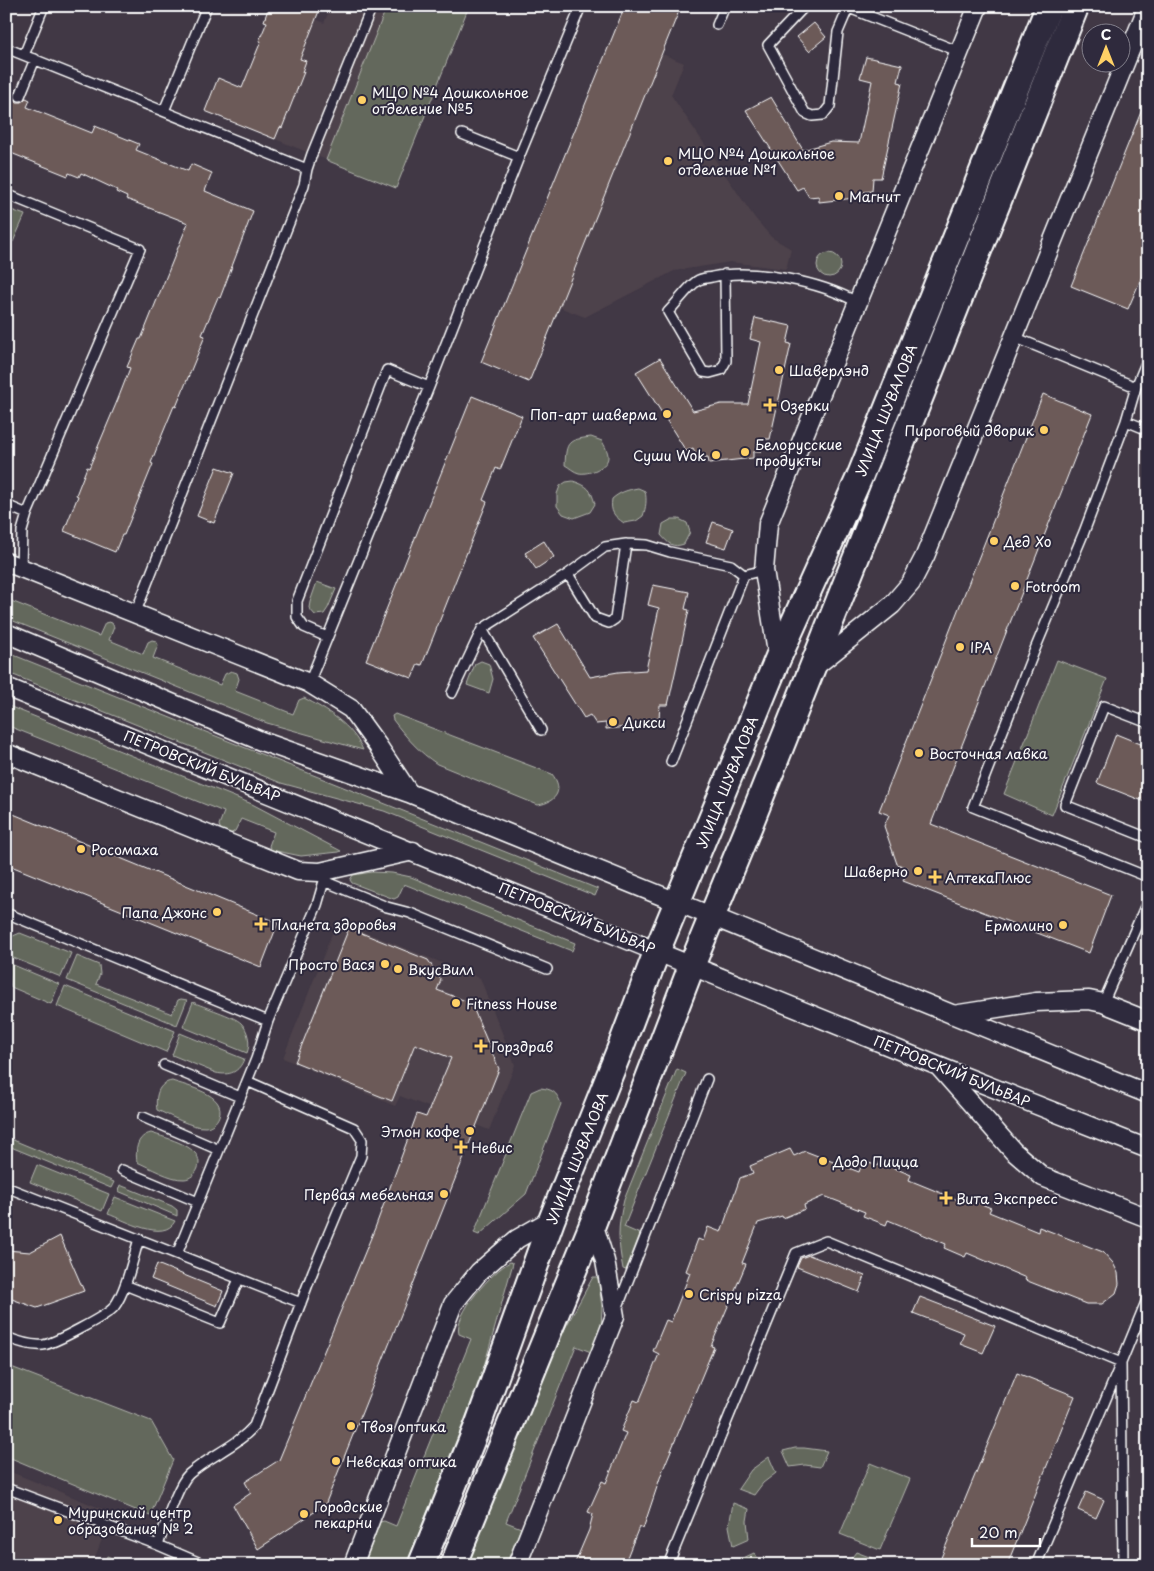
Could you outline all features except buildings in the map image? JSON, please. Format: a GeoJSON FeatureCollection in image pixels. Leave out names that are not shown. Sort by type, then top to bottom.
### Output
{"type":"FeatureCollection","features":[{"type":"Feature","properties":{"kind":"street"},"geometry":{"type":"LineString","coordinates":[[778,658],[764,570],[768,524],[978,6]]}},
{"type":"Feature","properties":{"kind":"street","name":"УЛИЦА ШУВАЛОВА"},"geometry":{"type":"LineString","coordinates":[[422,1565],[478,1425],[552,1219],[657,951],[778,658],[860,476],[1049,6]]}},
{"type":"Feature","properties":{"kind":"street","name":"УЛИЦА ШУВАЛОВА"},"geometry":{"type":"LineString","coordinates":[[453,1565],[593,1223],[692,965],[1076,6]]}},
{"type":"Feature","properties":{"kind":"street"},"geometry":{"type":"LineString","coordinates":[[810,671],[892,605],[911,583],[925,556],[1148,6]]}},
{"type":"Feature","properties":{"kind":"street"},"geometry":{"type":"LineString","coordinates":[[13,564],[309,683],[351,710],[378,746],[409,793]]}},
{"type":"Feature","properties":{"kind":"street"},"geometry":{"type":"LineString","coordinates":[[6,633],[261,741],[409,793],[1148,1094]]}},
{"type":"Feature","properties":{"kind":"street","name":"ПЕТРОВСКИЙ БУЛЬВАР"},"geometry":{"type":"LineString","coordinates":[[6,687],[938,1066],[1148,1149]]}},
{"type":"Feature","properties":{"kind":"street"},"geometry":{"type":"LineString","coordinates":[[6,753],[298,871],[322,877],[413,851]]}},
{"type":"Feature","properties":{"kind":"street"},"geometry":{"type":"LineString","coordinates":[[952,1015],[1036,1002],[1089,1000],[1103,1003],[1148,1021]]}},
{"type":"Feature","properties":{"kind":"street"},"geometry":{"type":"LineString","coordinates":[[938,1066],[1013,1152],[1043,1177],[1148,1218]]}},
{"type":"Feature","properties":{"kind":"street"},"geometry":{"type":"LineString","coordinates":[[353,1565],[453,1304],[479,1272],[517,1239],[552,1219]]}},
{"type":"Feature","properties":{"kind":"street"},"geometry":{"type":"LineString","coordinates":[[517,1565],[615,1316],[605,1261],[593,1223]]}},
{"type":"Feature","properties":{"kind":"lane"},"geometry":{"type":"LineString","coordinates":[[24,55],[44,6]]}},
{"type":"Feature","properties":{"kind":"lane"},"geometry":{"type":"LineString","coordinates":[[164,111],[207,6]]}},
{"type":"Feature","properties":{"kind":"lane"},"geometry":{"type":"LineString","coordinates":[[135,614],[304,186],[307,169],[372,6]]}},
{"type":"Feature","properties":{"kind":"lane"},"geometry":{"type":"LineString","coordinates":[[309,683],[581,6]]}},
{"type":"Feature","properties":{"kind":"lane"},"geometry":{"type":"LineString","coordinates":[[717,25],[725,6]]}},
{"type":"Feature","properties":{"kind":"lane"},"geometry":{"type":"LineString","coordinates":[[805,6],[768,45],[805,113],[812,116],[823,115],[830,106],[838,32],[847,7],[960,52]]}},
{"type":"Feature","properties":{"kind":"lane"},"geometry":{"type":"LineString","coordinates":[[6,48],[307,169]]}},
{"type":"Feature","properties":{"kind":"lane"},"geometry":{"type":"LineString","coordinates":[[20,96],[35,59]]}},
{"type":"Feature","properties":{"kind":"lane"},"geometry":{"type":"LineString","coordinates":[[462,134],[519,158]]}},
{"type":"Feature","properties":{"kind":"lane"},"geometry":{"type":"LineString","coordinates":[[6,194],[140,249],[27,514],[13,564]]}},
{"type":"Feature","properties":{"kind":"lane"},"geometry":{"type":"LineString","coordinates":[[726,274],[726,362],[721,370],[710,373],[703,372],[668,312],[698,280],[726,274],[764,275],[814,285],[858,302]]}},
{"type":"Feature","properties":{"kind":"lane"},"geometry":{"type":"LineString","coordinates":[[1014,337],[1136,387]]}},
{"type":"Feature","properties":{"kind":"lane"},"geometry":{"type":"LineString","coordinates":[[1148,358],[1074,556],[1033,654],[974,807],[1148,877]]}},
{"type":"Feature","properties":{"kind":"lane"},"geometry":{"type":"LineString","coordinates":[[327,637],[304,627],[297,617],[297,601],[387,370],[429,387]]}},
{"type":"Feature","properties":{"kind":"lane"},"geometry":{"type":"LineString","coordinates":[[1126,421],[1148,430]]}},
{"type":"Feature","properties":{"kind":"lane"},"geometry":{"type":"LineString","coordinates":[[6,505],[27,514]]}},
{"type":"Feature","properties":{"kind":"lane"},"geometry":{"type":"LineString","coordinates":[[452,693],[482,628],[568,574],[605,547],[626,544],[647,545],[731,565],[744,575]]}},
{"type":"Feature","properties":{"kind":"lane"},"geometry":{"type":"LineString","coordinates":[[568,574],[595,618],[609,623],[616,619],[626,544]]}},
{"type":"Feature","properties":{"kind":"lane"},"geometry":{"type":"LineString","coordinates":[[744,575],[764,570]]}},
{"type":"Feature","properties":{"kind":"lane"},"geometry":{"type":"LineString","coordinates":[[671,762],[744,575]]}},
{"type":"Feature","properties":{"kind":"lane"},"geometry":{"type":"LineString","coordinates":[[482,628],[541,730]]}},
{"type":"Feature","properties":{"kind":"lane"},"geometry":{"type":"LineString","coordinates":[[1148,723],[1104,706],[1065,805],[1148,838]]}},
{"type":"Feature","properties":{"kind":"lane"},"geometry":{"type":"LineString","coordinates":[[177,1254],[247,1081],[268,1021],[317,905],[322,877],[387,907],[410,914],[547,969]]}},
{"type":"Feature","properties":{"kind":"lane"},"geometry":{"type":"LineString","coordinates":[[1103,1003],[1148,900]]}},
{"type":"Feature","properties":{"kind":"lane"},"geometry":{"type":"LineString","coordinates":[[6,914],[268,1021]]}},
{"type":"Feature","properties":{"kind":"lane"},"geometry":{"type":"LineString","coordinates":[[164,1064],[240,1097]]}},
{"type":"Feature","properties":{"kind":"lane"},"geometry":{"type":"LineString","coordinates":[[615,1316],[707,1080]]}},
{"type":"Feature","properties":{"kind":"lane"},"geometry":{"type":"LineString","coordinates":[[158,1545],[178,1492],[188,1475],[245,1436],[254,1426],[360,1156],[362,1140],[354,1128],[247,1081]]}},
{"type":"Feature","properties":{"kind":"lane"},"geometry":{"type":"LineString","coordinates":[[143,1117],[219,1150]]}},
{"type":"Feature","properties":{"kind":"lane"},"geometry":{"type":"LineString","coordinates":[[122,1170],[198,1202]]}},
{"type":"Feature","properties":{"kind":"lane"},"geometry":{"type":"LineString","coordinates":[[6,1187],[301,1303]]}},
{"type":"Feature","properties":{"kind":"lane"},"geometry":{"type":"LineString","coordinates":[[6,1337],[23,1344],[45,1345],[89,1324],[114,1308],[125,1285],[139,1239]]}},
{"type":"Feature","properties":{"kind":"lane"},"geometry":{"type":"LineString","coordinates":[[668,1565],[796,1253],[826,1241],[1121,1363]]}},
{"type":"Feature","properties":{"kind":"lane"},"geometry":{"type":"LineString","coordinates":[[125,1285],[220,1323],[239,1279]]}},
{"type":"Feature","properties":{"kind":"lane"},"geometry":{"type":"LineString","coordinates":[[1036,1565],[1148,1297]]}},
{"type":"Feature","properties":{"kind":"lane"},"geometry":{"type":"LineString","coordinates":[[1121,1363],[1123,1565]]}},
{"type":"Feature","properties":{"kind":"lane"},"geometry":{"type":"LineString","coordinates":[[6,1488],[158,1545],[201,1564]]}},
{"type":"Feature","properties":{"kind":"shaded area","name":"МЦО №4 Дошкольное отделение №5"},"geometry":{"type":"Polygon","coordinates":[[[331,6],[469,6],[396,188],[275,139],[280,127],[282,128],[304,73],[302,72],[306,61],[300,59],[316,19],[324,23],[331,6]]]}},
{"type":"Feature","properties":{"kind":"shaded area","name":"МЦО №4 Дошкольное отделение №1"},"geometry":{"type":"Polygon","coordinates":[[[662,54],[684,63],[671,95],[754,217],[771,237],[791,249],[786,269],[730,262],[674,271],[585,317],[559,307],[662,54]]]}},
{"type":"Feature","properties":{"kind":"shaded area"},"geometry":{"type":"Polygon","coordinates":[[[337,921],[480,978],[515,1065],[489,1130],[400,1096],[395,1106],[283,1058],[337,921]]]}},
{"type":"Feature","properties":{"kind":"shaded area","name":"Муринский центр образования № 2"},"geometry":{"type":"Polygon","coordinates":[[[6,1470],[112,1513],[92,1565],[6,1565],[6,1470]]]}},
{"type":"Feature","properties":{"kind":"green space","name":"МЦО №4 Дошкольное отделение №5"},"geometry":{"type":"Polygon","coordinates":[[[387,6],[469,6],[396,188],[326,160],[387,6]]]}},
{"type":"Feature","properties":{"kind":"green space"},"geometry":{"type":"Polygon","coordinates":[[[6,208],[25,215],[13,242],[6,239],[6,208]]]}},
{"type":"Feature","properties":{"kind":"green space"},"geometry":{"type":"Polygon","coordinates":[[[824,253],[834,253],[841,260],[841,270],[834,277],[824,277],[817,270],[817,260],[824,253]]]}},
{"type":"Feature","properties":{"kind":"green space"},"geometry":{"type":"Polygon","coordinates":[[[591,437],[602,441],[607,452],[607,460],[602,467],[592,471],[575,472],[565,465],[568,446],[577,439],[591,437]]]}},
{"type":"Feature","properties":{"kind":"green space"},"geometry":{"type":"Polygon","coordinates":[[[573,481],[588,489],[595,504],[590,512],[574,518],[563,514],[557,506],[557,494],[560,486],[566,482],[573,481]]]}},
{"type":"Feature","properties":{"kind":"green space"},"geometry":{"type":"Polygon","coordinates":[[[638,488],[645,491],[646,494],[643,516],[636,521],[624,523],[614,513],[612,499],[624,492],[638,488]]]}},
{"type":"Feature","properties":{"kind":"green space"},"geometry":{"type":"Polygon","coordinates":[[[672,519],[679,519],[687,523],[690,532],[684,544],[676,546],[666,541],[661,535],[663,524],[672,519]]]}},
{"type":"Feature","properties":{"kind":"green space"},"geometry":{"type":"Polygon","coordinates":[[[317,582],[336,589],[324,614],[315,615],[309,608],[317,582]]]}},
{"type":"Feature","properties":{"kind":"green space"},"geometry":{"type":"Polygon","coordinates":[[[6,599],[99,636],[105,623],[112,623],[114,627],[109,640],[143,654],[148,642],[156,641],[158,645],[153,658],[220,685],[225,674],[231,671],[237,673],[239,679],[235,691],[293,714],[299,700],[304,698],[330,713],[346,726],[363,750],[267,723],[6,618],[6,599]]]}},
{"type":"Feature","properties":{"kind":"green space"},"geometry":{"type":"Polygon","coordinates":[[[6,652],[598,889],[595,896],[384,811],[281,783],[6,672],[6,652]]]}},
{"type":"Feature","properties":{"kind":"green space"},"geometry":{"type":"Polygon","coordinates":[[[1057,660],[1107,679],[1052,815],[1004,794],[1057,660]]]}},
{"type":"Feature","properties":{"kind":"green space"},"geometry":{"type":"Polygon","coordinates":[[[481,661],[489,664],[493,679],[489,693],[467,685],[475,664],[481,661]]]}},
{"type":"Feature","properties":{"kind":"green space"},"geometry":{"type":"Polygon","coordinates":[[[6,705],[252,804],[341,851],[301,856],[271,850],[269,846],[274,832],[241,819],[235,831],[230,834],[221,831],[219,825],[224,812],[6,725],[6,705]]]}},
{"type":"Feature","properties":{"kind":"green space"},"geometry":{"type":"Polygon","coordinates":[[[395,714],[552,774],[558,785],[557,794],[550,801],[538,805],[437,764],[403,732],[393,720],[392,716],[395,714]]]}},
{"type":"Feature","properties":{"kind":"green space"},"geometry":{"type":"Polygon","coordinates":[[[372,872],[392,873],[411,877],[575,943],[572,951],[404,884],[398,897],[394,899],[352,883],[350,880],[353,875],[372,872]]]}},
{"type":"Feature","properties":{"kind":"green space"},"geometry":{"type":"Polygon","coordinates":[[[20,933],[71,953],[61,977],[6,955],[6,939],[20,933]]]}},
{"type":"Feature","properties":{"kind":"green space"},"geometry":{"type":"Polygon","coordinates":[[[77,956],[99,965],[100,974],[96,984],[172,1014],[178,1000],[187,1000],[177,1025],[67,980],[77,956]]]}},
{"type":"Feature","properties":{"kind":"green space"},"geometry":{"type":"Polygon","coordinates":[[[6,962],[59,984],[51,1004],[11,987],[6,962]]]}},
{"type":"Feature","properties":{"kind":"green space"},"geometry":{"type":"Polygon","coordinates":[[[65,986],[175,1031],[166,1052],[57,1006],[65,986]]]}},
{"type":"Feature","properties":{"kind":"green space"},"geometry":{"type":"Polygon","coordinates":[[[193,1002],[232,1017],[241,1023],[248,1037],[247,1053],[183,1027],[193,1002]]]}},
{"type":"Feature","properties":{"kind":"green space"},"geometry":{"type":"Polygon","coordinates":[[[180,1033],[244,1059],[237,1070],[233,1072],[226,1074],[216,1073],[172,1055],[180,1033]]]}},
{"type":"Feature","properties":{"kind":"green space"},"geometry":{"type":"Polygon","coordinates":[[[677,1069],[686,1073],[624,1227],[640,1234],[626,1270],[623,1269],[619,1235],[624,1200],[677,1069]]]}},
{"type":"Feature","properties":{"kind":"green space"},"geometry":{"type":"Polygon","coordinates":[[[172,1081],[204,1092],[217,1102],[220,1108],[219,1116],[215,1122],[209,1126],[200,1127],[157,1110],[156,1101],[160,1088],[167,1082],[172,1081]]]}},
{"type":"Feature","properties":{"kind":"green space"},"geometry":{"type":"Polygon","coordinates":[[[540,1088],[554,1092],[561,1104],[526,1194],[479,1235],[474,1233],[531,1092],[540,1088]]]}},
{"type":"Feature","properties":{"kind":"green space"},"geometry":{"type":"Polygon","coordinates":[[[151,1133],[183,1144],[191,1149],[199,1161],[198,1168],[194,1174],[188,1178],[179,1179],[137,1162],[136,1152],[138,1144],[143,1137],[151,1133]]]}},
{"type":"Feature","properties":{"kind":"green space"},"geometry":{"type":"Polygon","coordinates":[[[6,1137],[114,1182],[111,1188],[6,1145],[6,1137]]]}},
{"type":"Feature","properties":{"kind":"green space"},"geometry":{"type":"Polygon","coordinates":[[[37,1165],[109,1194],[102,1211],[30,1182],[37,1165]]]}},
{"type":"Feature","properties":{"kind":"green space"},"geometry":{"type":"Polygon","coordinates":[[[120,1185],[172,1206],[177,1210],[177,1216],[118,1191],[120,1185]]]}},
{"type":"Feature","properties":{"kind":"green space"},"geometry":{"type":"Polygon","coordinates":[[[115,1197],[175,1221],[170,1227],[162,1230],[153,1230],[134,1225],[108,1214],[115,1197]]]}},
{"type":"Feature","properties":{"kind":"green space"},"geometry":{"type":"Polygon","coordinates":[[[510,1262],[513,1263],[479,1384],[406,1565],[364,1565],[380,1522],[384,1521],[396,1526],[471,1339],[459,1334],[462,1316],[485,1283],[510,1262]]]}},
{"type":"Feature","properties":{"kind":"green space"},"geometry":{"type":"Polygon","coordinates":[[[593,1277],[598,1277],[602,1307],[601,1328],[591,1352],[576,1346],[506,1522],[521,1528],[506,1565],[466,1565],[550,1356],[593,1277]]]}},
{"type":"Feature","properties":{"kind":"green space"},"geometry":{"type":"Polygon","coordinates":[[[6,1365],[151,1421],[173,1460],[150,1516],[6,1456],[6,1365]]]}},
{"type":"Feature","properties":{"kind":"green space"},"geometry":{"type":"Polygon","coordinates":[[[795,1448],[827,1451],[820,1467],[805,1465],[790,1467],[783,1451],[795,1448]]]}},
{"type":"Feature","properties":{"kind":"green space"},"geometry":{"type":"Polygon","coordinates":[[[769,1457],[776,1473],[763,1483],[754,1495],[738,1489],[751,1470],[769,1457]]]}},
{"type":"Feature","properties":{"kind":"green space"},"geometry":{"type":"Polygon","coordinates":[[[870,1463],[910,1479],[880,1550],[840,1534],[870,1463]]]}},
{"type":"Feature","properties":{"kind":"green space"},"geometry":{"type":"Polygon","coordinates":[[[733,1503],[749,1509],[747,1521],[749,1539],[733,1546],[729,1526],[733,1503]]]}},
{"type":"Feature","properties":{"kind":"green space"},"geometry":{"type":"Polygon","coordinates":[[[856,1552],[872,1558],[868,1565],[846,1565],[856,1552]]]}},
{"type":"Feature","properties":{"kind":"green space"},"geometry":{"type":"Polygon","coordinates":[[[754,1553],[763,1565],[742,1565],[739,1560],[754,1553]]]}},
{"type":"Feature","properties":{"kind":"green space"},"geometry":{"type":"Polygon","coordinates":[[[107,1556],[129,1565],[104,1565],[107,1556]]]}},
{"type":"Feature","properties":{"kind":"place","name":"МЦО №4 Дошкольное отделение №5"},"geometry":{"type":"Point","coordinates":[362,100]}},
{"type":"Feature","properties":{"kind":"place","name":"МЦО №4 Дошкольное отделение №1"},"geometry":{"type":"Point","coordinates":[668,161]}},
{"type":"Feature","properties":{"kind":"place","name":"Магнит"},"geometry":{"type":"Point","coordinates":[839,196]}},
{"type":"Feature","properties":{"kind":"place","name":"Шаверлэнд"},"geometry":{"type":"Point","coordinates":[779,370]}},
{"type":"Feature","properties":{"kind":"place","name":"Озерки"},"geometry":{"type":"Point","coordinates":[770,405]}},
{"type":"Feature","properties":{"kind":"place","name":"Поп-арт шаверма"},"geometry":{"type":"Point","coordinates":[667,414]}},
{"type":"Feature","properties":{"kind":"place","name":"Пироговый дворик"},"geometry":{"type":"Point","coordinates":[1044,430]}},
{"type":"Feature","properties":{"kind":"place","name":"Белорусские продукты"},"geometry":{"type":"Point","coordinates":[745,452]}},
{"type":"Feature","properties":{"kind":"place","name":"Суши Wok"},"geometry":{"type":"Point","coordinates":[716,455]}},
{"type":"Feature","properties":{"kind":"place","name":"Дед Хо"},"geometry":{"type":"Point","coordinates":[994,541]}},
{"type":"Feature","properties":{"kind":"place","name":"Fotroom"},"geometry":{"type":"Point","coordinates":[1015,586]}},
{"type":"Feature","properties":{"kind":"place","name":"IPA"},"geometry":{"type":"Point","coordinates":[960,647]}},
{"type":"Feature","properties":{"kind":"place","name":"Дикси"},"geometry":{"type":"Point","coordinates":[613,722]}},
{"type":"Feature","properties":{"kind":"place","name":"Восточная лавка"},"geometry":{"type":"Point","coordinates":[919,753]}},
{"type":"Feature","properties":{"kind":"place","name":"Росомаха"},"geometry":{"type":"Point","coordinates":[81,849]}},
{"type":"Feature","properties":{"kind":"place","name":"Шаверно"},"geometry":{"type":"Point","coordinates":[918,871]}},
{"type":"Feature","properties":{"kind":"place","name":"АптекаПлюс"},"geometry":{"type":"Point","coordinates":[935,877]}},
{"type":"Feature","properties":{"kind":"place","name":"Папа Джонс"},"geometry":{"type":"Point","coordinates":[217,912]}},
{"type":"Feature","properties":{"kind":"place","name":"Планета здоровья"},"geometry":{"type":"Point","coordinates":[261,924]}},
{"type":"Feature","properties":{"kind":"place","name":"Ермолино"},"geometry":{"type":"Point","coordinates":[1063,925]}},
{"type":"Feature","properties":{"kind":"place","name":"Просто Вася"},"geometry":{"type":"Point","coordinates":[385,964]}},
{"type":"Feature","properties":{"kind":"place","name":"ВкусВилл"},"geometry":{"type":"Point","coordinates":[398,969]}},
{"type":"Feature","properties":{"kind":"place","name":"Fitness House"},"geometry":{"type":"Point","coordinates":[456,1003]}},
{"type":"Feature","properties":{"kind":"place","name":"Горздрав"},"geometry":{"type":"Point","coordinates":[481,1046]}},
{"type":"Feature","properties":{"kind":"place","name":"Этлон кофе"},"geometry":{"type":"Point","coordinates":[470,1131]}},
{"type":"Feature","properties":{"kind":"place","name":"Невис"},"geometry":{"type":"Point","coordinates":[461,1147]}},
{"type":"Feature","properties":{"kind":"place","name":"Додо Пицца"},"geometry":{"type":"Point","coordinates":[823,1161]}},
{"type":"Feature","properties":{"kind":"place","name":"Первая мебельная"},"geometry":{"type":"Point","coordinates":[444,1194]}},
{"type":"Feature","properties":{"kind":"place","name":"Вита Экспресс"},"geometry":{"type":"Point","coordinates":[946,1198]}},
{"type":"Feature","properties":{"kind":"place","name":"Crispy pizza"},"geometry":{"type":"Point","coordinates":[689,1294]}},
{"type":"Feature","properties":{"kind":"place","name":"Твоя оптика"},"geometry":{"type":"Point","coordinates":[351,1426]}},
{"type":"Feature","properties":{"kind":"place","name":"Невская оптика"},"geometry":{"type":"Point","coordinates":[336,1461]}},
{"type":"Feature","properties":{"kind":"place","name":"Городские пекарни"},"geometry":{"type":"Point","coordinates":[304,1514]}},
{"type":"Feature","properties":{"kind":"place","name":"Муринский центр образования № 2"},"geometry":{"type":"Point","coordinates":[58,1520]}}]}
